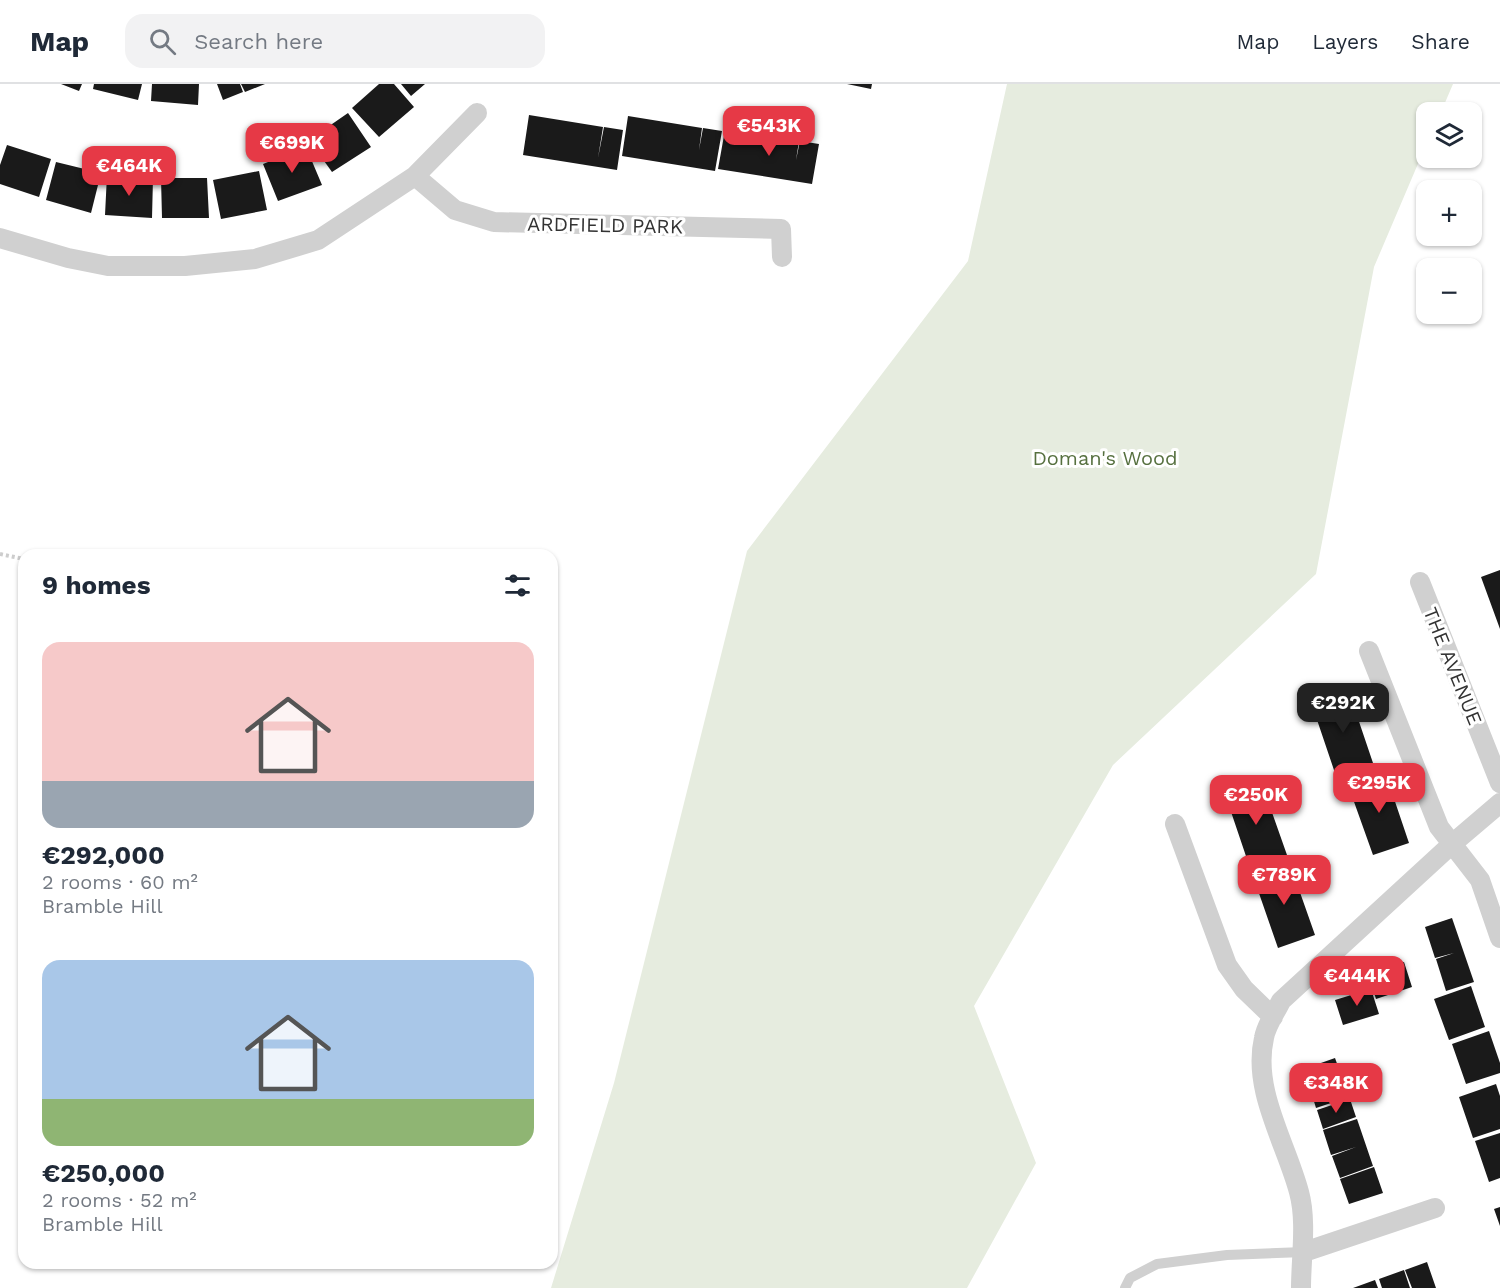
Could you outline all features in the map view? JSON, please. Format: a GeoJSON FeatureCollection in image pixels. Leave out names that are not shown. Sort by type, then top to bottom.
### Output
{"type":"FeatureCollection","features":[{"type":"Feature","properties":{"kind":"street"},"geometry":{"type":"LineString","coordinates":[[0,238],[68,258],[108,266],[185,266],[255,259],[318,240],[415,176],[477,113]]}},
{"type":"Feature","properties":{"kind":"street","name":"ARDFIELD PARK"},"geometry":{"type":"LineString","coordinates":[[415,176],[455,210],[494,222],[781,229],[782,257]]}},
{"type":"Feature","properties":{"kind":"street","name":"THE AVENUE"},"geometry":{"type":"LineString","coordinates":[[1420,582],[1500,783]]}},
{"type":"Feature","properties":{"kind":"street"},"geometry":{"type":"LineString","coordinates":[[1369,651],[1439,827],[1480,880],[1500,938]]}},
{"type":"Feature","properties":{"kind":"street"},"geometry":{"type":"LineString","coordinates":[[1301,1288],[1304,1252],[1300,1194],[1262,1081],[1260,1057],[1264,1035],[1281,1001],[1500,803]]}},
{"type":"Feature","properties":{"kind":"street"},"geometry":{"type":"LineString","coordinates":[[1175,824],[1227,966],[1244,989],[1274,1017]]}},
{"type":"Feature","properties":{"kind":"street"},"geometry":{"type":"LineString","coordinates":[[1304,1252],[1436,1208]]}},
{"type":"Feature","properties":{"kind":"lane"},"geometry":{"type":"LineString","coordinates":[[1125,1288],[1130,1278],[1157,1264],[1227,1255],[1304,1252]]}},
{"type":"Feature","properties":{"kind":"path"},"geometry":{"type":"LineString","coordinates":[[0,555],[18,558]]}},
{"type":"Feature","properties":{"kind":"green space","name":"Doman's Wood"},"geometry":{"type":"Polygon","coordinates":[[[1007,84],[1453,84],[1445,102],[1416,102],[1416,168],[1374,267],[1316,574],[1113,765],[974,1006],[1036,1163],[967,1288],[551,1288],[614,1083],[747,551],[968,261],[1007,84]]]}},
{"type":"Feature","properties":{"kind":"building"},"geometry":{"type":"Polygon","coordinates":[[[61,84],[82,84],[79,91],[61,84]]]}},
{"type":"Feature","properties":{"kind":"building"},"geometry":{"type":"Polygon","coordinates":[[[94,84],[142,84],[138,100],[93,89],[94,84]]]}},
{"type":"Feature","properties":{"kind":"building"},"geometry":{"type":"Polygon","coordinates":[[[152,84],[199,84],[198,105],[151,101],[152,84]]]}},
{"type":"Feature","properties":{"kind":"building"},"geometry":{"type":"Polygon","coordinates":[[[217,84],[240,84],[243,92],[223,100],[217,84]]]}},
{"type":"Feature","properties":{"kind":"building"},"geometry":{"type":"Polygon","coordinates":[[[241,84],[265,84],[245,92],[241,84]]]}},
{"type":"Feature","properties":{"kind":"building"},"geometry":{"type":"Polygon","coordinates":[[[379,84],[394,84],[414,107],[379,137],[352,108],[379,84]]]}},
{"type":"Feature","properties":{"kind":"building"},"geometry":{"type":"Polygon","coordinates":[[[401,84],[425,84],[411,96],[401,84]]]}},
{"type":"Feature","properties":{"kind":"building"},"geometry":{"type":"Polygon","coordinates":[[[847,84],[872,84],[871,89],[847,84]]]}},
{"type":"Feature","properties":{"kind":"building"},"geometry":{"type":"Polygon","coordinates":[[[348,113],[371,147],[332,172],[309,140],[348,113]]]}},
{"type":"Feature","properties":{"kind":"building"},"geometry":{"type":"Polygon","coordinates":[[[529,115],[603,127],[598,158],[604,127],[623,130],[617,170],[523,155],[529,115]]]}},
{"type":"Feature","properties":{"kind":"building"},"geometry":{"type":"Polygon","coordinates":[[[628,116],[702,128],[699,150],[703,128],[722,131],[715,171],[622,156],[628,116]]]}},
{"type":"Feature","properties":{"kind":"building"},"geometry":{"type":"Polygon","coordinates":[[[725,130],[799,141],[796,160],[800,141],[819,144],[812,184],[718,169],[725,130]]]}},
{"type":"Feature","properties":{"kind":"building"},"geometry":{"type":"Polygon","coordinates":[[[7,145],[51,159],[39,197],[0,184],[0,165],[7,145]]]}},
{"type":"Feature","properties":{"kind":"building"},"geometry":{"type":"Polygon","coordinates":[[[306,147],[322,185],[278,201],[263,164],[306,147]]]}},
{"type":"Feature","properties":{"kind":"building"},"geometry":{"type":"Polygon","coordinates":[[[56,162],[101,173],[91,213],[46,200],[56,162]]]}},
{"type":"Feature","properties":{"kind":"building"},"geometry":{"type":"Polygon","coordinates":[[[259,171],[267,210],[221,219],[213,180],[259,171]]]}},
{"type":"Feature","properties":{"kind":"building"},"geometry":{"type":"Polygon","coordinates":[[[107,175],[153,178],[152,218],[105,215],[107,175]]]}},
{"type":"Feature","properties":{"kind":"building"},"geometry":{"type":"Polygon","coordinates":[[[161,178],[207,178],[209,218],[162,218],[161,178]]]}},
{"type":"Feature","properties":{"kind":"building"},"geometry":{"type":"Polygon","coordinates":[[[1500,570],[1500,629],[1481,577],[1500,570]]]}},
{"type":"Feature","properties":{"kind":"building"},"geometry":{"type":"Polygon","coordinates":[[[1349,692],[1373,763],[1336,776],[1312,705],[1349,692]]]}},
{"type":"Feature","properties":{"kind":"building"},"geometry":{"type":"Polygon","coordinates":[[[1385,772],[1409,843],[1373,855],[1348,785],[1385,772]]]}},
{"type":"Feature","properties":{"kind":"building"},"geometry":{"type":"Polygon","coordinates":[[[1262,784],[1287,855],[1250,868],[1226,797],[1262,784]]]}},
{"type":"Feature","properties":{"kind":"building"},"geometry":{"type":"Polygon","coordinates":[[[1290,864],[1315,935],[1278,948],[1253,876],[1290,864]]]}},
{"type":"Feature","properties":{"kind":"building"},"geometry":{"type":"Polygon","coordinates":[[[1452,918],[1474,982],[1446,991],[1436,959],[1454,953],[1435,958],[1425,927],[1452,918]]]}},
{"type":"Feature","properties":{"kind":"building"},"geometry":{"type":"Polygon","coordinates":[[[1404,962],[1412,987],[1376,999],[1368,974],[1404,962]]]}},
{"type":"Feature","properties":{"kind":"building"},"geometry":{"type":"Polygon","coordinates":[[[1471,986],[1485,1027],[1449,1040],[1434,999],[1471,986]]]}},
{"type":"Feature","properties":{"kind":"building"},"geometry":{"type":"Polygon","coordinates":[[[1371,989],[1379,1014],[1343,1025],[1335,1000],[1371,989]]]}},
{"type":"Feature","properties":{"kind":"building"},"geometry":{"type":"Polygon","coordinates":[[[1489,1031],[1500,1063],[1500,1073],[1466,1084],[1452,1044],[1489,1031]]]}},
{"type":"Feature","properties":{"kind":"building"},"geometry":{"type":"Polygon","coordinates":[[[1335,1058],[1349,1097],[1316,1108],[1304,1069],[1335,1058]]]}},
{"type":"Feature","properties":{"kind":"building"},"geometry":{"type":"Polygon","coordinates":[[[1496,1084],[1500,1096],[1500,1129],[1473,1138],[1459,1097],[1496,1084]]]}},
{"type":"Feature","properties":{"kind":"building"},"geometry":{"type":"Polygon","coordinates":[[[1350,1099],[1356,1117],[1323,1129],[1317,1110],[1350,1099]]]}},
{"type":"Feature","properties":{"kind":"building"},"geometry":{"type":"Polygon","coordinates":[[[1357,1119],[1373,1166],[1340,1178],[1332,1156],[1356,1147],[1331,1155],[1323,1130],[1357,1119]]]}},
{"type":"Feature","properties":{"kind":"building"},"geometry":{"type":"Polygon","coordinates":[[[1500,1133],[1500,1178],[1489,1182],[1475,1141],[1500,1133]]]}},
{"type":"Feature","properties":{"kind":"building"},"geometry":{"type":"Polygon","coordinates":[[[1374,1167],[1383,1193],[1349,1204],[1340,1179],[1374,1167]]]}},
{"type":"Feature","properties":{"kind":"building"},"geometry":{"type":"Polygon","coordinates":[[[1500,1207],[1500,1226],[1494,1209],[1500,1207]]]}},
{"type":"Feature","properties":{"kind":"building"},"geometry":{"type":"Polygon","coordinates":[[[1427,1262],[1436,1288],[1412,1288],[1405,1270],[1427,1262]]]}},
{"type":"Feature","properties":{"kind":"building"},"geometry":{"type":"Polygon","coordinates":[[[1404,1270],[1410,1288],[1382,1288],[1379,1279],[1404,1270]]]}},
{"type":"Feature","properties":{"kind":"building"},"geometry":{"type":"Polygon","coordinates":[[[1375,1280],[1378,1288],[1353,1288],[1375,1280]]]}}]}
